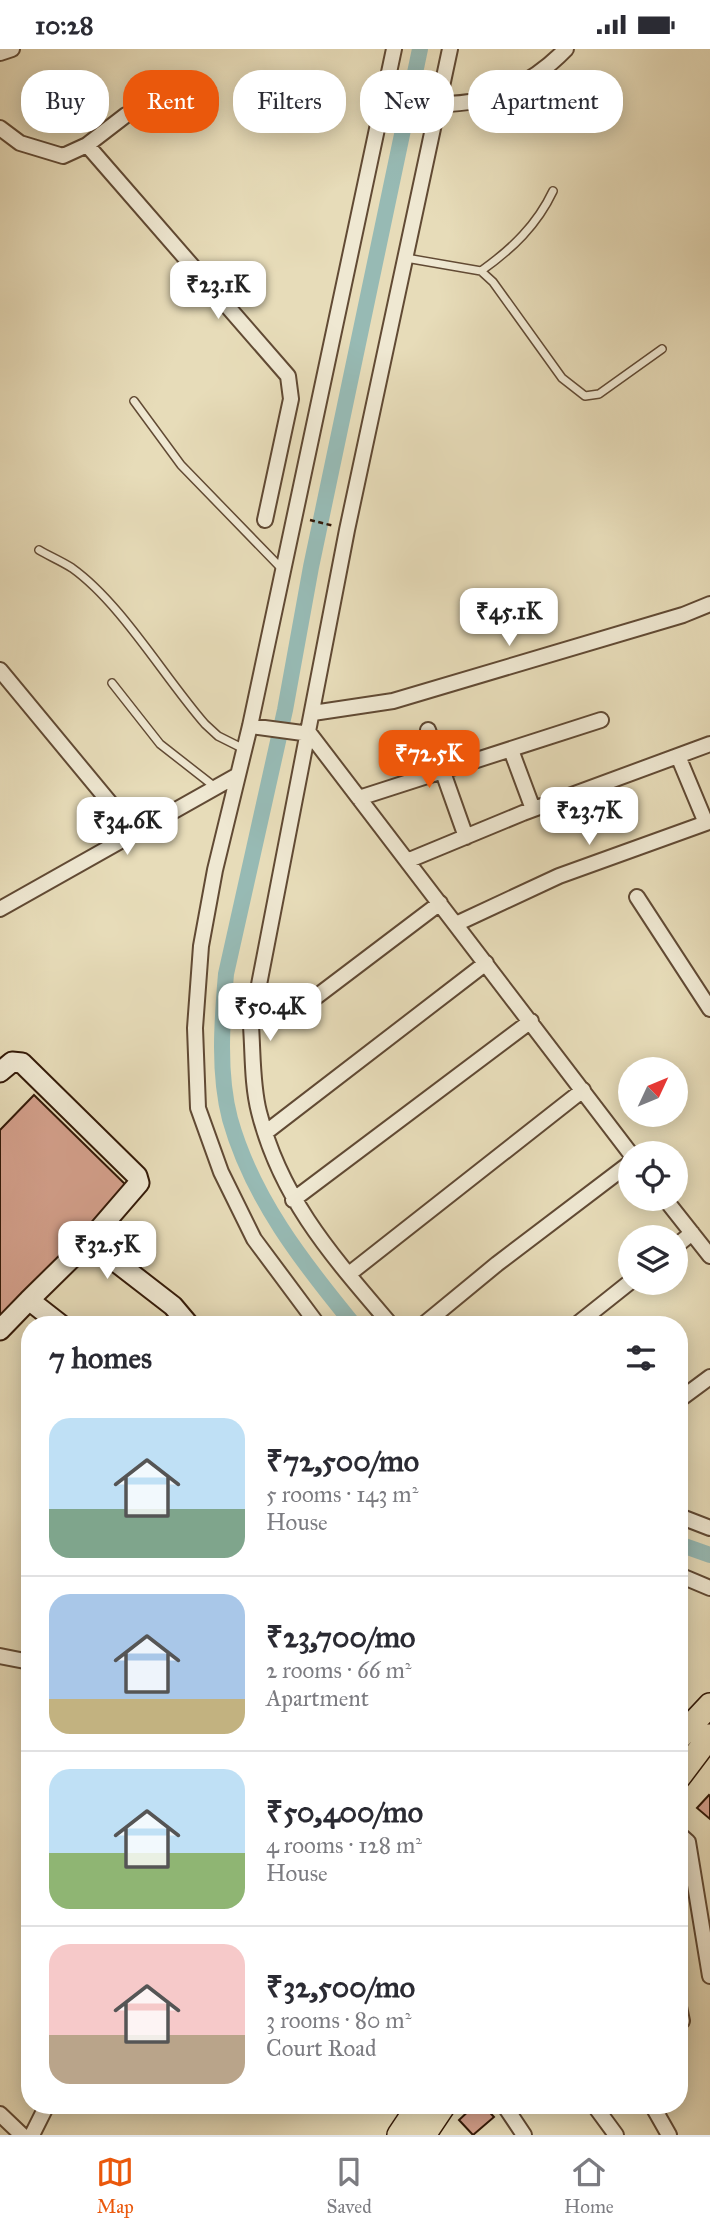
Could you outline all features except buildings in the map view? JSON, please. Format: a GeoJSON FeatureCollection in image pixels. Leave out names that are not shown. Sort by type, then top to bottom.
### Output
{"type":"FeatureCollection","features":[{"type":"Feature","properties":{"kind":"main road"},"geometry":{"type":"LineString","coordinates":[[688,1725],[710,1705]]}},
{"type":"Feature","properties":{"kind":"main road"},"geometry":{"type":"LineString","coordinates":[[688,1761],[706,1741]]}},
{"type":"Feature","properties":{"kind":"main road"},"geometry":{"type":"LineString","coordinates":[[399,2135],[413,2114]]}},
{"type":"Feature","properties":{"kind":"main road"},"geometry":{"type":"LineString","coordinates":[[424,2135],[438,2114]]}},
{"type":"Feature","properties":{"kind":"street"},"geometry":{"type":"LineString","coordinates":[[0,53],[12,49]]}},
{"type":"Feature","properties":{"kind":"street"},"geometry":{"type":"LineString","coordinates":[[311,1316],[254,1239],[220,1172],[198,1108],[195,1028],[201,946],[236,776],[244,749],[257,727],[282,569],[394,49]]}},
{"type":"Feature","properties":{"kind":"street"},"geometry":{"type":"LineString","coordinates":[[445,70],[450,49]]}},
{"type":"Feature","properties":{"kind":"street"},"geometry":{"type":"LineString","coordinates":[[454,105],[501,95],[535,77],[566,49]]}},
{"type":"Feature","properties":{"kind":"street"},"geometry":{"type":"LineString","coordinates":[[0,128],[20,143],[63,156],[88,145],[123,117]]}},
{"type":"Feature","properties":{"kind":"street"},"geometry":{"type":"LineString","coordinates":[[383,1316],[314,1232],[293,1200],[258,1109],[251,1026],[303,733],[313,713],[347,530],[432,133]]}},
{"type":"Feature","properties":{"kind":"street"},"geometry":{"type":"LineString","coordinates":[[88,145],[288,376],[291,399],[265,520]]}},
{"type":"Feature","properties":{"kind":"street"},"geometry":{"type":"LineString","coordinates":[[313,713],[393,701],[670,619],[710,604]]}},
{"type":"Feature","properties":{"kind":"street"},"geometry":{"type":"LineString","coordinates":[[0,670],[135,833]]}},
{"type":"Feature","properties":{"kind":"street"},"geometry":{"type":"LineString","coordinates":[[359,798],[601,720]]}},
{"type":"Feature","properties":{"kind":"street"},"geometry":{"type":"LineString","coordinates":[[257,727],[303,733],[359,798],[621,1141]]}},
{"type":"Feature","properties":{"kind":"street"},"geometry":{"type":"LineString","coordinates":[[428,730],[466,837]]}},
{"type":"Feature","properties":{"kind":"street"},"geometry":{"type":"LineString","coordinates":[[407,861],[533,809],[710,744]]}},
{"type":"Feature","properties":{"kind":"street"},"geometry":{"type":"LineString","coordinates":[[511,750],[533,809]]}},
{"type":"Feature","properties":{"kind":"street"},"geometry":{"type":"LineString","coordinates":[[456,924],[558,876],[709,825],[678,756]]}},
{"type":"Feature","properties":{"kind":"street"},"geometry":{"type":"LineString","coordinates":[[0,909],[236,776]]}},
{"type":"Feature","properties":{"kind":"street"},"geometry":{"type":"LineString","coordinates":[[637,897],[710,1009]]}},
{"type":"Feature","properties":{"kind":"street"},"geometry":{"type":"LineString","coordinates":[[312,1000],[440,903]]}},
{"type":"Feature","properties":{"kind":"street"},"geometry":{"type":"LineString","coordinates":[[265,1133],[486,963]]}},
{"type":"Feature","properties":{"kind":"street"},"geometry":{"type":"LineString","coordinates":[[293,1200],[531,1021]]}},
{"type":"Feature","properties":{"kind":"street"},"geometry":{"type":"LineString","coordinates":[[0,1073],[12,1062],[22,1063],[137,1176],[139,1183],[89,1241],[0,1330]]}},
{"type":"Feature","properties":{"kind":"street"},"geometry":{"type":"LineString","coordinates":[[349,1275],[583,1090]]}},
{"type":"Feature","properties":{"kind":"street"},"geometry":{"type":"LineString","coordinates":[[434,1316],[618,1172]]}},
{"type":"Feature","properties":{"kind":"street"},"geometry":{"type":"LineString","coordinates":[[675,1211],[710,1256]]}},
{"type":"Feature","properties":{"kind":"street"},"geometry":{"type":"LineString","coordinates":[[688,1236],[692,1233]]}},
{"type":"Feature","properties":{"kind":"street"},"geometry":{"type":"LineString","coordinates":[[89,1241],[173,1306],[181,1316]]}},
{"type":"Feature","properties":{"kind":"street"},"geometry":{"type":"LineString","coordinates":[[587,1316],[618,1292]]}},
{"type":"Feature","properties":{"kind":"street"},"geometry":{"type":"LineString","coordinates":[[29,1300],[49,1316]]}},
{"type":"Feature","properties":{"kind":"street"},"geometry":{"type":"LineString","coordinates":[[688,1393],[710,1377]]}},
{"type":"Feature","properties":{"kind":"street"},"geometry":{"type":"LineString","coordinates":[[688,1519],[710,1528]]}},
{"type":"Feature","properties":{"kind":"street"},"geometry":{"type":"LineString","coordinates":[[688,1579],[710,1588]]}},
{"type":"Feature","properties":{"kind":"street"},"geometry":{"type":"LineString","coordinates":[[0,1657],[21,1660]]}},
{"type":"Feature","properties":{"kind":"street"},"geometry":{"type":"LineString","coordinates":[[688,1735],[706,1741]]}},
{"type":"Feature","properties":{"kind":"street"},"geometry":{"type":"LineString","coordinates":[[688,1842],[710,1976]]}},
{"type":"Feature","properties":{"kind":"street"},"geometry":{"type":"LineString","coordinates":[[0,2114],[22,2135]]}},
{"type":"Feature","properties":{"kind":"street"},"geometry":{"type":"LineString","coordinates":[[32,2135],[42,2114]]}},
{"type":"Feature","properties":{"kind":"street"},"geometry":{"type":"LineString","coordinates":[[510,2114],[524,2135]]}},
{"type":"Feature","properties":{"kind":"street"},"geometry":{"type":"LineString","coordinates":[[600,2114],[615,2135]]}},
{"type":"Feature","properties":{"kind":"street"},"geometry":{"type":"LineString","coordinates":[[657,2114],[669,2135]]}},
{"type":"Feature","properties":{"kind":"lane"},"geometry":{"type":"LineString","coordinates":[[481,271],[526,232],[544,209],[553,191]]}},
{"type":"Feature","properties":{"kind":"lane"},"geometry":{"type":"LineString","coordinates":[[405,258],[481,271],[493,282],[562,378],[585,396],[598,394],[662,349]]}},
{"type":"Feature","properties":{"kind":"lane"},"geometry":{"type":"LineString","coordinates":[[134,401],[181,465],[282,569]]}},
{"type":"Feature","properties":{"kind":"lane"},"geometry":{"type":"LineString","coordinates":[[38,550],[72,569],[86,581],[109,604],[205,724],[218,736],[244,749]]}},
{"type":"Feature","properties":{"kind":"lane"},"geometry":{"type":"LineString","coordinates":[[112,683],[160,744],[215,787]]}},
{"type":"Feature","properties":{"kind":"path"},"geometry":{"type":"LineString","coordinates":[[306,519],[332,526]]}},
{"type":"Feature","properties":{"kind":"waterway"},"geometry":{"type":"LineString","coordinates":[[347,1316],[298,1253],[265,1203],[251,1176],[226,1101],[222,1047],[223,1010],[226,974],[285,710],[311,567],[420,49]]}},
{"type":"Feature","properties":{"kind":"waterway"},"geometry":{"type":"LineString","coordinates":[[688,1547],[710,1555]]}}]}
